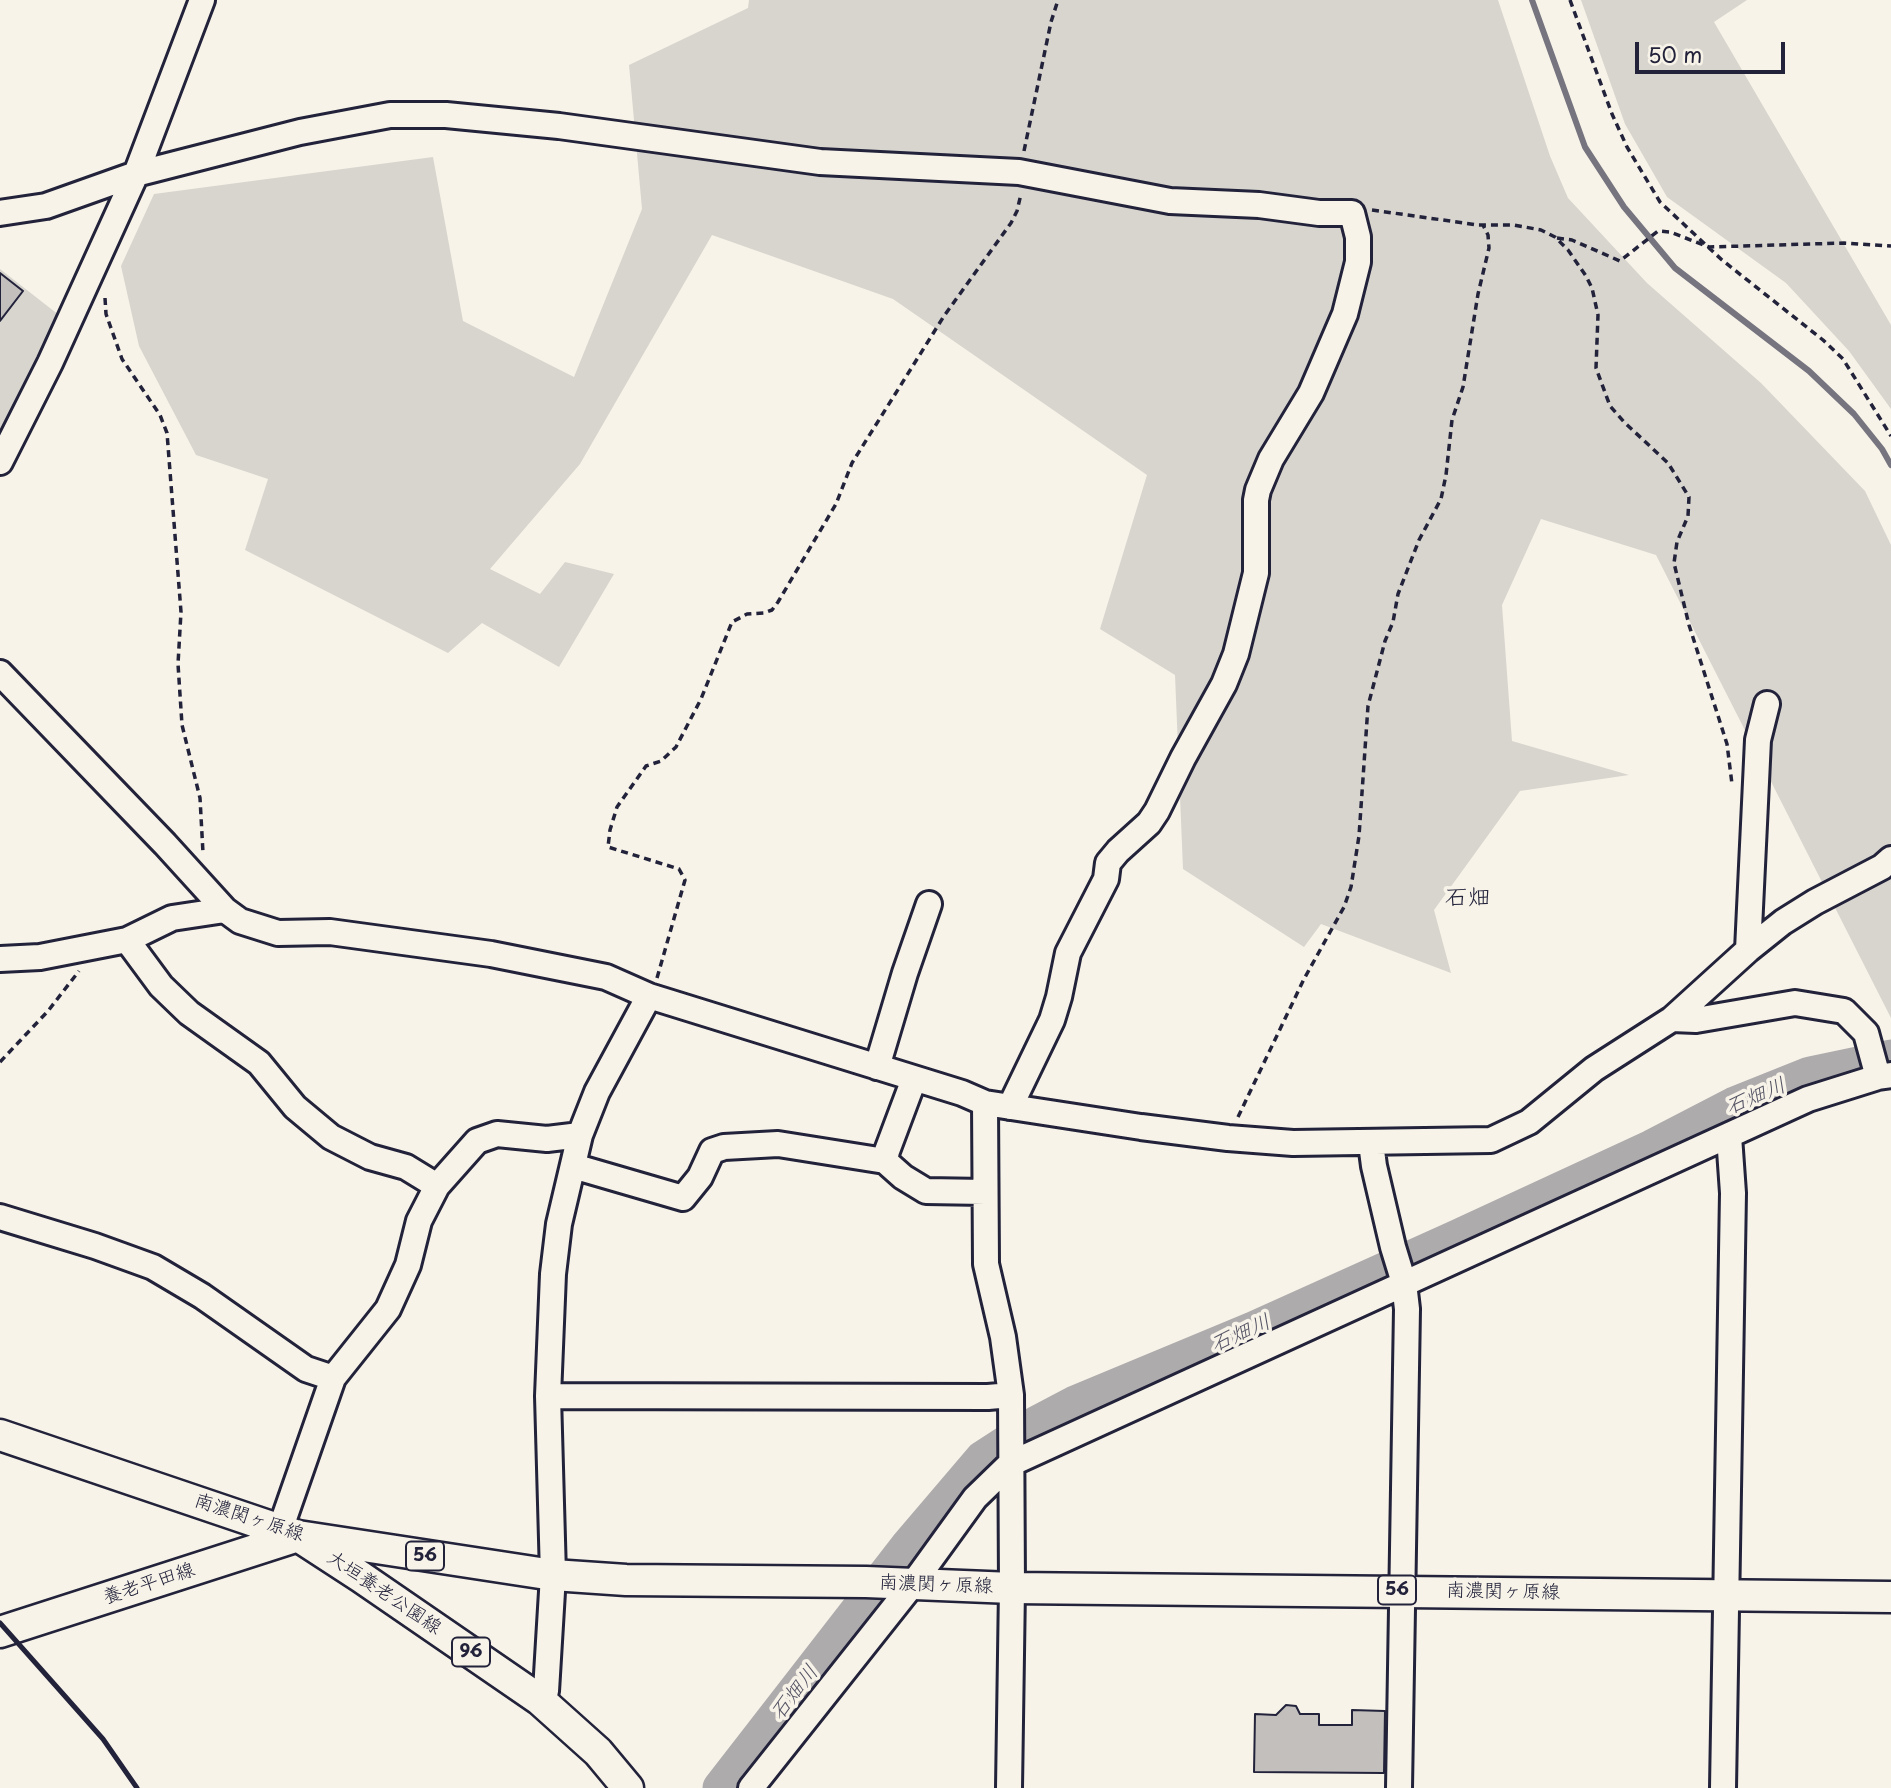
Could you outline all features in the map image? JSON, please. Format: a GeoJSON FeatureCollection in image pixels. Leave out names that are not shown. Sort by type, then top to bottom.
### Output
{"type":"FeatureCollection","features":[{"type":"Feature","properties":{"kind":"main road","name":"南濃関ヶ原線"},"geometry":{"type":"LineString","coordinates":[[0,1436],[289,1533],[553,1575],[626,1580],[866,1582],[1012,1588],[1891,1597]]}},
{"type":"Feature","properties":{"kind":"main road","name":"養老平田線"},"geometry":{"type":"LineString","coordinates":[[0,1632],[289,1533]]}},
{"type":"Feature","properties":{"kind":"main road","name":"大垣養老公園線"},"geometry":{"type":"LineString","coordinates":[[289,1533],[361,1577],[540,1700],[598,1752],[628,1788]]}},
{"type":"Feature","properties":{"kind":"street"},"geometry":{"type":"LineString","coordinates":[[0,462],[50,363],[136,174],[202,0]]}},
{"type":"Feature","properties":{"kind":"street"},"geometry":{"type":"LineString","coordinates":[[0,213],[46,206],[136,174],[300,132],[390,115],[446,115],[559,126],[820,162],[1019,172],[1170,201],[1259,205],[1319,213],[1352,213],[1358,237],[1358,262],[1345,314],[1311,393],[1271,459],[1258,490],[1256,573],[1236,654],[1218,695],[1157,811],[1149,823],[1108,863],[1106,879],[1068,953],[1052,1020],[1010,1107]]}},
{"type":"Feature","properties":{"kind":"street"},"geometry":{"type":"LineString","coordinates":[[0,673],[225,910],[240,921],[278,933],[330,932],[491,954],[606,976],[650,996],[962,1093],[985,1103],[1228,1138],[1293,1143],[1491,1140],[1529,1122],[1594,1069],[1672,1018],[1783,922],[1882,867],[1891,859]]}},
{"type":"Feature","properties":{"kind":"street"},"geometry":{"type":"LineString","coordinates":[[1748,950],[1758,740],[1767,704]]}},
{"type":"Feature","properties":{"kind":"street"},"geometry":{"type":"LineString","coordinates":[[877,1067],[929,904]]}},
{"type":"Feature","properties":{"kind":"street"},"geometry":{"type":"LineString","coordinates":[[0,959],[40,957],[127,940],[172,918],[225,910]]}},
{"type":"Feature","properties":{"kind":"street"},"geometry":{"type":"LineString","coordinates":[[127,940],[160,986],[189,1013],[259,1063],[295,1107],[331,1136],[370,1157],[406,1167],[437,1186]]}},
{"type":"Feature","properties":{"kind":"street"},"geometry":{"type":"LineString","coordinates":[[540,1700],[546,1691],[553,1575],[548,1396],[553,1274],[559,1224],[580,1135],[597,1092],[650,996]]}},
{"type":"Feature","properties":{"kind":"street"},"geometry":{"type":"LineString","coordinates":[[751,1788],[975,1498],[1011,1459],[1402,1278],[1808,1099],[1885,1076],[1866,1033],[1844,1011],[1795,1003],[1696,1020],[1672,1018]]}},
{"type":"Feature","properties":{"kind":"street"},"geometry":{"type":"LineString","coordinates":[[885,1161],[914,1079]]}},
{"type":"Feature","properties":{"kind":"street"},"geometry":{"type":"LineString","coordinates":[[985,1103],[986,1264],[1003,1337],[1011,1395],[1009,1788]]}},
{"type":"Feature","properties":{"kind":"street"},"geometry":{"type":"LineString","coordinates":[[289,1533],[317,1420],[334,1378],[345,1360],[388,1309],[408,1265],[419,1221],[437,1186],[477,1140],[497,1134],[547,1139],[580,1135]]}},
{"type":"Feature","properties":{"kind":"street"},"geometry":{"type":"LineString","coordinates":[[1723,1788],[1733,1193],[1729,1136]]}},
{"type":"Feature","properties":{"kind":"street"},"geometry":{"type":"LineString","coordinates":[[1371,1143],[1374,1166],[1402,1278],[1406,1309],[1399,1788]]}},
{"type":"Feature","properties":{"kind":"street"},"geometry":{"type":"LineString","coordinates":[[573,1166],[683,1198],[700,1177],[712,1152],[724,1147],[778,1144],[885,1161],[926,1191],[985,1192]]}},
{"type":"Feature","properties":{"kind":"street"},"geometry":{"type":"LineString","coordinates":[[0,1217],[95,1246],[152,1267],[202,1296],[306,1369],[334,1378]]}},
{"type":"Feature","properties":{"kind":"street"},"geometry":{"type":"LineString","coordinates":[[548,1396],[1011,1395]]}},
{"type":"Feature","properties":{"kind":"path"},"geometry":{"type":"LineString","coordinates":[[650,996],[685,880],[678,869],[608,847],[617,807],[646,766],[661,761],[676,747],[701,699],[732,622],[747,614],[772,610],[778,602],[836,504],[852,463],[901,382],[944,316],[1011,223],[1021,194],[1019,172],[1058,0]]}},
{"type":"Feature","properties":{"kind":"path"},"geometry":{"type":"LineString","coordinates":[[1570,0],[1612,114],[1633,158],[1660,202],[1709,247],[1843,359],[1891,436]]}},
{"type":"Feature","properties":{"kind":"path"},"geometry":{"type":"LineString","coordinates":[[1352,213],[1376,209],[1483,225],[1514,225],[1541,230],[1555,237],[1569,250],[1592,288],[1598,315],[1596,368],[1610,406],[1668,463],[1689,497],[1688,516],[1677,542],[1674,564],[1689,625],[1727,744],[1733,795]]}},
{"type":"Feature","properties":{"kind":"path"},"geometry":{"type":"LineString","coordinates":[[1228,1138],[1304,979],[1344,908],[1351,887],[1360,824],[1368,706],[1385,641],[1393,622],[1398,594],[1419,540],[1441,499],[1452,419],[1463,387],[1478,294],[1489,248],[1488,235],[1483,225]]}},
{"type":"Feature","properties":{"kind":"path"},"geometry":{"type":"LineString","coordinates":[[1555,237],[1572,240],[1620,261],[1658,231],[1670,232],[1709,247],[1844,243],[1891,246]]}},
{"type":"Feature","properties":{"kind":"path"},"geometry":{"type":"LineString","coordinates":[[105,295],[106,314],[122,359],[160,415],[167,433],[181,612],[178,664],[182,725],[200,798],[204,885]]}},
{"type":"Feature","properties":{"kind":"path"},"geometry":{"type":"LineString","coordinates":[[0,1062],[48,1011],[86,962],[88,948]]}},
{"type":"Feature","properties":{"kind":"shaded area"},"geometry":{"type":"Polygon","coordinates":[[[749,0],[1498,0],[1550,156],[1568,198],[1647,283],[1761,383],[1865,491],[1891,545],[1891,1018],[1656,555],[1541,519],[1502,605],[1512,741],[1629,775],[1520,791],[1434,910],[1451,973],[1321,924],[1304,947],[1183,869],[1175,675],[1100,629],[1147,475],[893,299],[712,235],[580,464],[490,569],[540,594],[565,562],[614,574],[559,667],[482,623],[448,653],[245,550],[268,479],[196,455],[139,346],[121,266],[154,194],[433,157],[463,321],[574,377],[642,209],[629,65],[748,8],[749,0]]]}},
{"type":"Feature","properties":{"kind":"shaded area"},"geometry":{"type":"Polygon","coordinates":[[[1581,0],[1747,0],[1714,22],[1891,325],[1891,409],[1849,351],[1786,283],[1667,197],[1625,124],[1581,0]]]}},
{"type":"Feature","properties":{"kind":"shaded area"},"geometry":{"type":"Polygon","coordinates":[[[0,269],[64,319],[0,442],[0,269]]]}},
{"type":"Feature","properties":{"kind":"building"},"geometry":{"type":"Polygon","coordinates":[[[0,273],[23,291],[0,321],[0,273]]]}},
{"type":"Feature","properties":{"kind":"building"},"geometry":{"type":"Polygon","coordinates":[[[1286,1705],[1296,1706],[1300,1714],[1319,1714],[1319,1725],[1352,1725],[1352,1710],[1385,1711],[1384,1773],[1254,1772],[1255,1714],[1276,1715],[1286,1705]]]}},
{"type":"Feature","properties":{"kind":"waterway"},"geometry":{"type":"LineString","coordinates":[[1532,0],[1585,147],[1624,207],[1675,268],[1809,371],[1854,414],[1882,449],[1891,465]]}},
{"type":"Feature","properties":{"kind":"waterway","name":"石畑川"},"geometry":{"type":"LineString","coordinates":[[721,1788],[908,1547],[983,1459],[1037,1424],[1075,1404],[1253,1330],[1455,1239],[1652,1148],[1735,1105],[1810,1075],[1891,1058]]}},
{"type":"Feature","properties":{"kind":"railway"},"geometry":{"type":"LineString","coordinates":[[0,1623],[103,1739],[137,1788]]}},
{"type":"Feature","properties":{"kind":"district","name":"石畑"},"geometry":{"type":"Point","coordinates":[1468,899]}}]}
